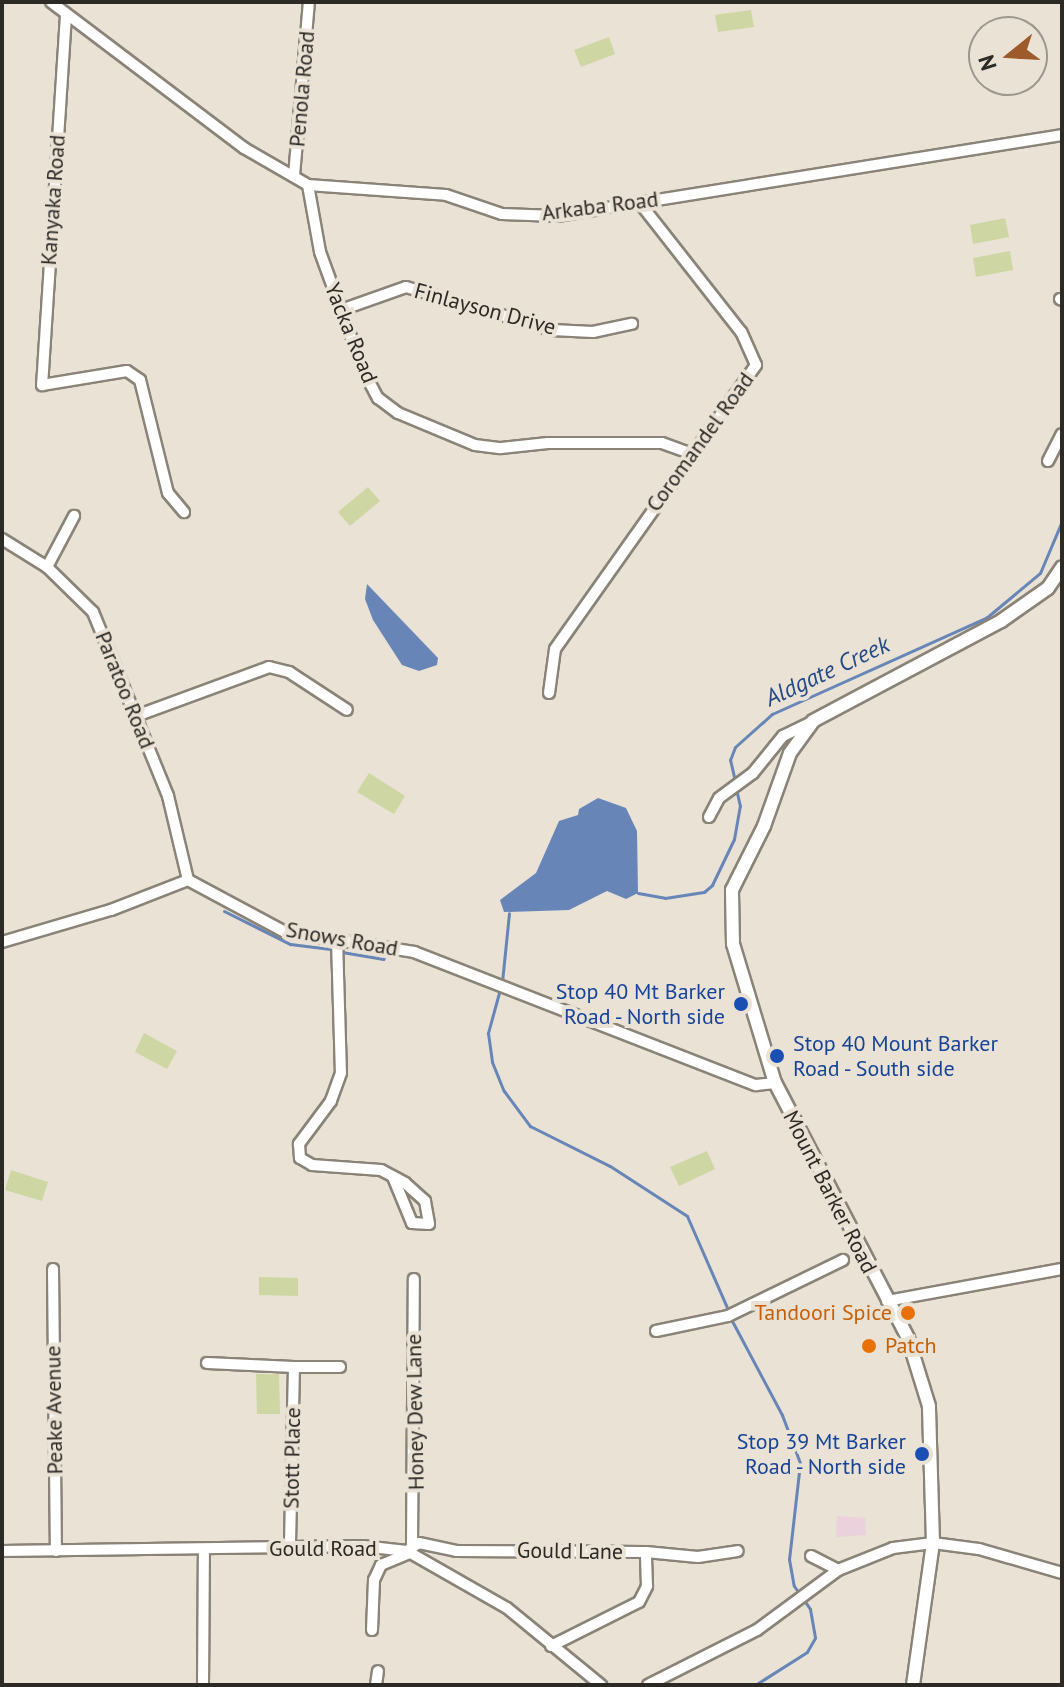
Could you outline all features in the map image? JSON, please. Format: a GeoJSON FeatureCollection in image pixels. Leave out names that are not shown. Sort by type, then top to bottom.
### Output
{"type":"FeatureCollection","features":[{"type":"Feature","properties":{"kind":"main road","name":"Mount Barker Road"},"geometry":{"type":"LineString","coordinates":[[914,1685],[933,1543],[929,1406],[916,1356],[775,1083],[728,920],[732,890],[764,826],[790,753],[813,721],[1001,621],[1048,588],[1062,567]]}},
{"type":"Feature","properties":{"kind":"street","name":"Arkaba Road"},"geometry":{"type":"LineString","coordinates":[[51,2],[244,148],[308,185],[446,195],[502,214],[557,216],[1062,135]]}},
{"type":"Feature","properties":{"kind":"street","name":"Penola Road"},"geometry":{"type":"LineString","coordinates":[[294,176],[309,2]]}},
{"type":"Feature","properties":{"kind":"street","name":"Kanyaka Road"},"geometry":{"type":"LineString","coordinates":[[66,15],[42,385],[127,371],[140,380],[168,493],[184,512]]}},
{"type":"Feature","properties":{"kind":"street","name":"Yacka Road"},"geometry":{"type":"LineString","coordinates":[[308,185],[320,252],[341,310],[378,398],[398,413],[475,445],[501,448],[548,443],[662,443],[689,453]]}},
{"type":"Feature","properties":{"kind":"street","name":"Coromandel Road"},"geometry":{"type":"LineString","coordinates":[[549,693],[555,649],[689,453],[753,373],[755,357],[639,202]]}},
{"type":"Feature","properties":{"kind":"street","name":"Finlayson Drive"},"geometry":{"type":"LineString","coordinates":[[341,310],[406,287],[552,330],[593,332],[632,324]]}},
{"type":"Feature","properties":{"kind":"street"},"geometry":{"type":"LineString","coordinates":[[1048,461],[1062,434]]}},
{"type":"Feature","properties":{"kind":"street"},"geometry":{"type":"LineString","coordinates":[[47,567],[74,516]]}},
{"type":"Feature","properties":{"kind":"street","name":"Paratoo Road"},"geometry":{"type":"LineString","coordinates":[[2,539],[47,567],[93,612],[168,796],[188,880]]}},
{"type":"Feature","properties":{"kind":"street"},"geometry":{"type":"LineString","coordinates":[[136,716],[269,667],[289,672],[347,710]]}},
{"type":"Feature","properties":{"kind":"street"},"geometry":{"type":"LineString","coordinates":[[709,817],[783,736],[813,721]]}},
{"type":"Feature","properties":{"kind":"street"},"geometry":{"type":"LineString","coordinates":[[2,942],[111,910],[188,880]]}},
{"type":"Feature","properties":{"kind":"street","name":"Snows Road"},"geometry":{"type":"LineString","coordinates":[[188,880],[285,932],[390,945],[496,981],[756,1085],[775,1083]]}},
{"type":"Feature","properties":{"kind":"street"},"geometry":{"type":"LineString","coordinates":[[337,940],[341,1073],[331,1101],[299,1144],[300,1158],[312,1165],[367,1166],[393,1177],[425,1201],[429,1224],[412,1223],[393,1177]]}},
{"type":"Feature","properties":{"kind":"street"},"geometry":{"type":"LineString","coordinates":[[656,1331],[732,1314],[843,1260]]}},
{"type":"Feature","properties":{"kind":"street","name":"Peake Avenue"},"geometry":{"type":"LineString","coordinates":[[53,1269],[56,1551]]}},
{"type":"Feature","properties":{"kind":"street"},"geometry":{"type":"LineString","coordinates":[[887,1301],[1062,1269]]}},
{"type":"Feature","properties":{"kind":"street","name":"Honey Dew Lane"},"geometry":{"type":"LineString","coordinates":[[410,1549],[414,1279]]}},
{"type":"Feature","properties":{"kind":"street"},"geometry":{"type":"LineString","coordinates":[[207,1363],[340,1367]]}},
{"type":"Feature","properties":{"kind":"street","name":"Stott Place"},"geometry":{"type":"LineString","coordinates":[[290,1549],[294,1367]]}},
{"type":"Feature","properties":{"kind":"street"},"geometry":{"type":"LineString","coordinates":[[648,1685],[757,1630],[838,1570],[893,1548],[933,1543],[1062,1573]]}},
{"type":"Feature","properties":{"kind":"street"},"geometry":{"type":"LineString","coordinates":[[372,1630],[374,1580],[381,1565],[410,1549]]}},
{"type":"Feature","properties":{"kind":"street","name":"Gould Road"},"geometry":{"type":"LineString","coordinates":[[2,1551],[410,1549],[507,1608],[601,1685]]}},
{"type":"Feature","properties":{"kind":"street","name":"Gould Lane"},"geometry":{"type":"LineString","coordinates":[[410,1549],[646,1552],[698,1557],[738,1551]]}},
{"type":"Feature","properties":{"kind":"street"},"geometry":{"type":"LineString","coordinates":[[203,1685],[204,1550]]}},
{"type":"Feature","properties":{"kind":"street"},"geometry":{"type":"LineString","coordinates":[[551,1646],[639,1602],[647,1586],[646,1552]]}},
{"type":"Feature","properties":{"kind":"street"},"geometry":{"type":"LineString","coordinates":[[811,1556],[838,1570]]}},
{"type":"Feature","properties":{"kind":"street"},"geometry":{"type":"LineString","coordinates":[[376,1685],[378,1671]]}},
{"type":"Feature","properties":{"kind":"shaded area"},"geometry":{"type":"Polygon","coordinates":[[[837,1516],[865,1518],[866,1535],[836,1537],[837,1516]]]}},
{"type":"Feature","properties":{"kind":"green space"},"geometry":{"type":"Polygon","coordinates":[[[751,10],[754,27],[718,32],[715,15],[751,10]]]}},
{"type":"Feature","properties":{"kind":"green space"},"geometry":{"type":"Polygon","coordinates":[[[609,37],[615,54],[581,67],[574,50],[609,37]]]}},
{"type":"Feature","properties":{"kind":"green space"},"geometry":{"type":"Polygon","coordinates":[[[1005,218],[1009,237],[973,244],[970,225],[1005,218]]]}},
{"type":"Feature","properties":{"kind":"green space"},"geometry":{"type":"Polygon","coordinates":[[[1010,251],[1013,270],[976,277],[973,258],[1010,251]]]}},
{"type":"Feature","properties":{"kind":"green space"},"geometry":{"type":"Polygon","coordinates":[[[368,487],[380,501],[350,526],[338,512],[368,487]]]}},
{"type":"Feature","properties":{"kind":"green space"},"geometry":{"type":"Polygon","coordinates":[[[369,773],[405,796],[394,814],[357,792],[369,773]]]}},
{"type":"Feature","properties":{"kind":"green space"},"geometry":{"type":"Polygon","coordinates":[[[144,1033],[177,1051],[167,1069],[135,1052],[144,1033]]]}},
{"type":"Feature","properties":{"kind":"green space"},"geometry":{"type":"Polygon","coordinates":[[[707,1151],[715,1169],[679,1186],[670,1167],[707,1151]]]}},
{"type":"Feature","properties":{"kind":"green space"},"geometry":{"type":"Polygon","coordinates":[[[11,1170],[48,1182],[42,1201],[5,1190],[11,1170]]]}},
{"type":"Feature","properties":{"kind":"green space"},"geometry":{"type":"Polygon","coordinates":[[[259,1277],[298,1278],[298,1296],[259,1295],[259,1277]]]}},
{"type":"Feature","properties":{"kind":"green space"},"geometry":{"type":"Polygon","coordinates":[[[256,1374],[279,1374],[280,1414],[257,1414],[256,1374]]]}},
{"type":"Feature","properties":{"kind":"water"},"geometry":{"type":"Polygon","coordinates":[[[367,584],[438,658],[437,665],[419,671],[402,665],[373,620],[365,599],[367,584]]]}},
{"type":"Feature","properties":{"kind":"water"},"geometry":{"type":"Polygon","coordinates":[[[598,798],[626,808],[637,831],[638,893],[626,899],[607,891],[569,910],[504,912],[500,900],[536,873],[559,821],[578,815],[579,809],[598,798]]]}},
{"type":"Feature","properties":{"kind":"waterway","name":"Aldgate Creek"},"geometry":{"type":"LineString","coordinates":[[735,781],[730,760],[735,747],[772,714],[986,618],[1040,573],[1062,521]]}},
{"type":"Feature","properties":{"kind":"waterway","name":"Aldgate Creek"},"geometry":{"type":"LineString","coordinates":[[638,893],[665,898],[704,892],[712,885],[734,839],[740,806],[736,789]]}},
{"type":"Feature","properties":{"kind":"waterway"},"geometry":{"type":"LineString","coordinates":[[224,911],[290,944],[331,949]]}},
{"type":"Feature","properties":{"kind":"waterway"},"geometry":{"type":"LineString","coordinates":[[502,982],[509,913]]}},
{"type":"Feature","properties":{"kind":"waterway"},"geometry":{"type":"LineString","coordinates":[[342,952],[383,959],[387,952]]}},
{"type":"Feature","properties":{"kind":"waterway"},"geometry":{"type":"LineString","coordinates":[[500,989],[488,1033],[492,1062],[504,1091],[530,1126],[610,1166],[687,1216],[729,1312]]}},
{"type":"Feature","properties":{"kind":"waterway"},"geometry":{"type":"LineString","coordinates":[[731,1319],[782,1415],[800,1463],[789,1559],[794,1586],[810,1609],[815,1638],[807,1652],[755,1685]]}},
{"type":"Feature","properties":{"kind":"place","name":"Stop 40 Mt Barker Road - North side"},"geometry":{"type":"Point","coordinates":[741,1004]}},
{"type":"Feature","properties":{"kind":"place","name":"Stop 40 Mount Barker Road - South side"},"geometry":{"type":"Point","coordinates":[777,1056]}},
{"type":"Feature","properties":{"kind":"place","name":"Tandoori Spice"},"geometry":{"type":"Point","coordinates":[908,1313]}},
{"type":"Feature","properties":{"kind":"place","name":"Patch"},"geometry":{"type":"Point","coordinates":[869,1346]}},
{"type":"Feature","properties":{"kind":"place","name":"Stop 39 Mt Barker Road - North side"},"geometry":{"type":"Point","coordinates":[922,1454]}}]}
